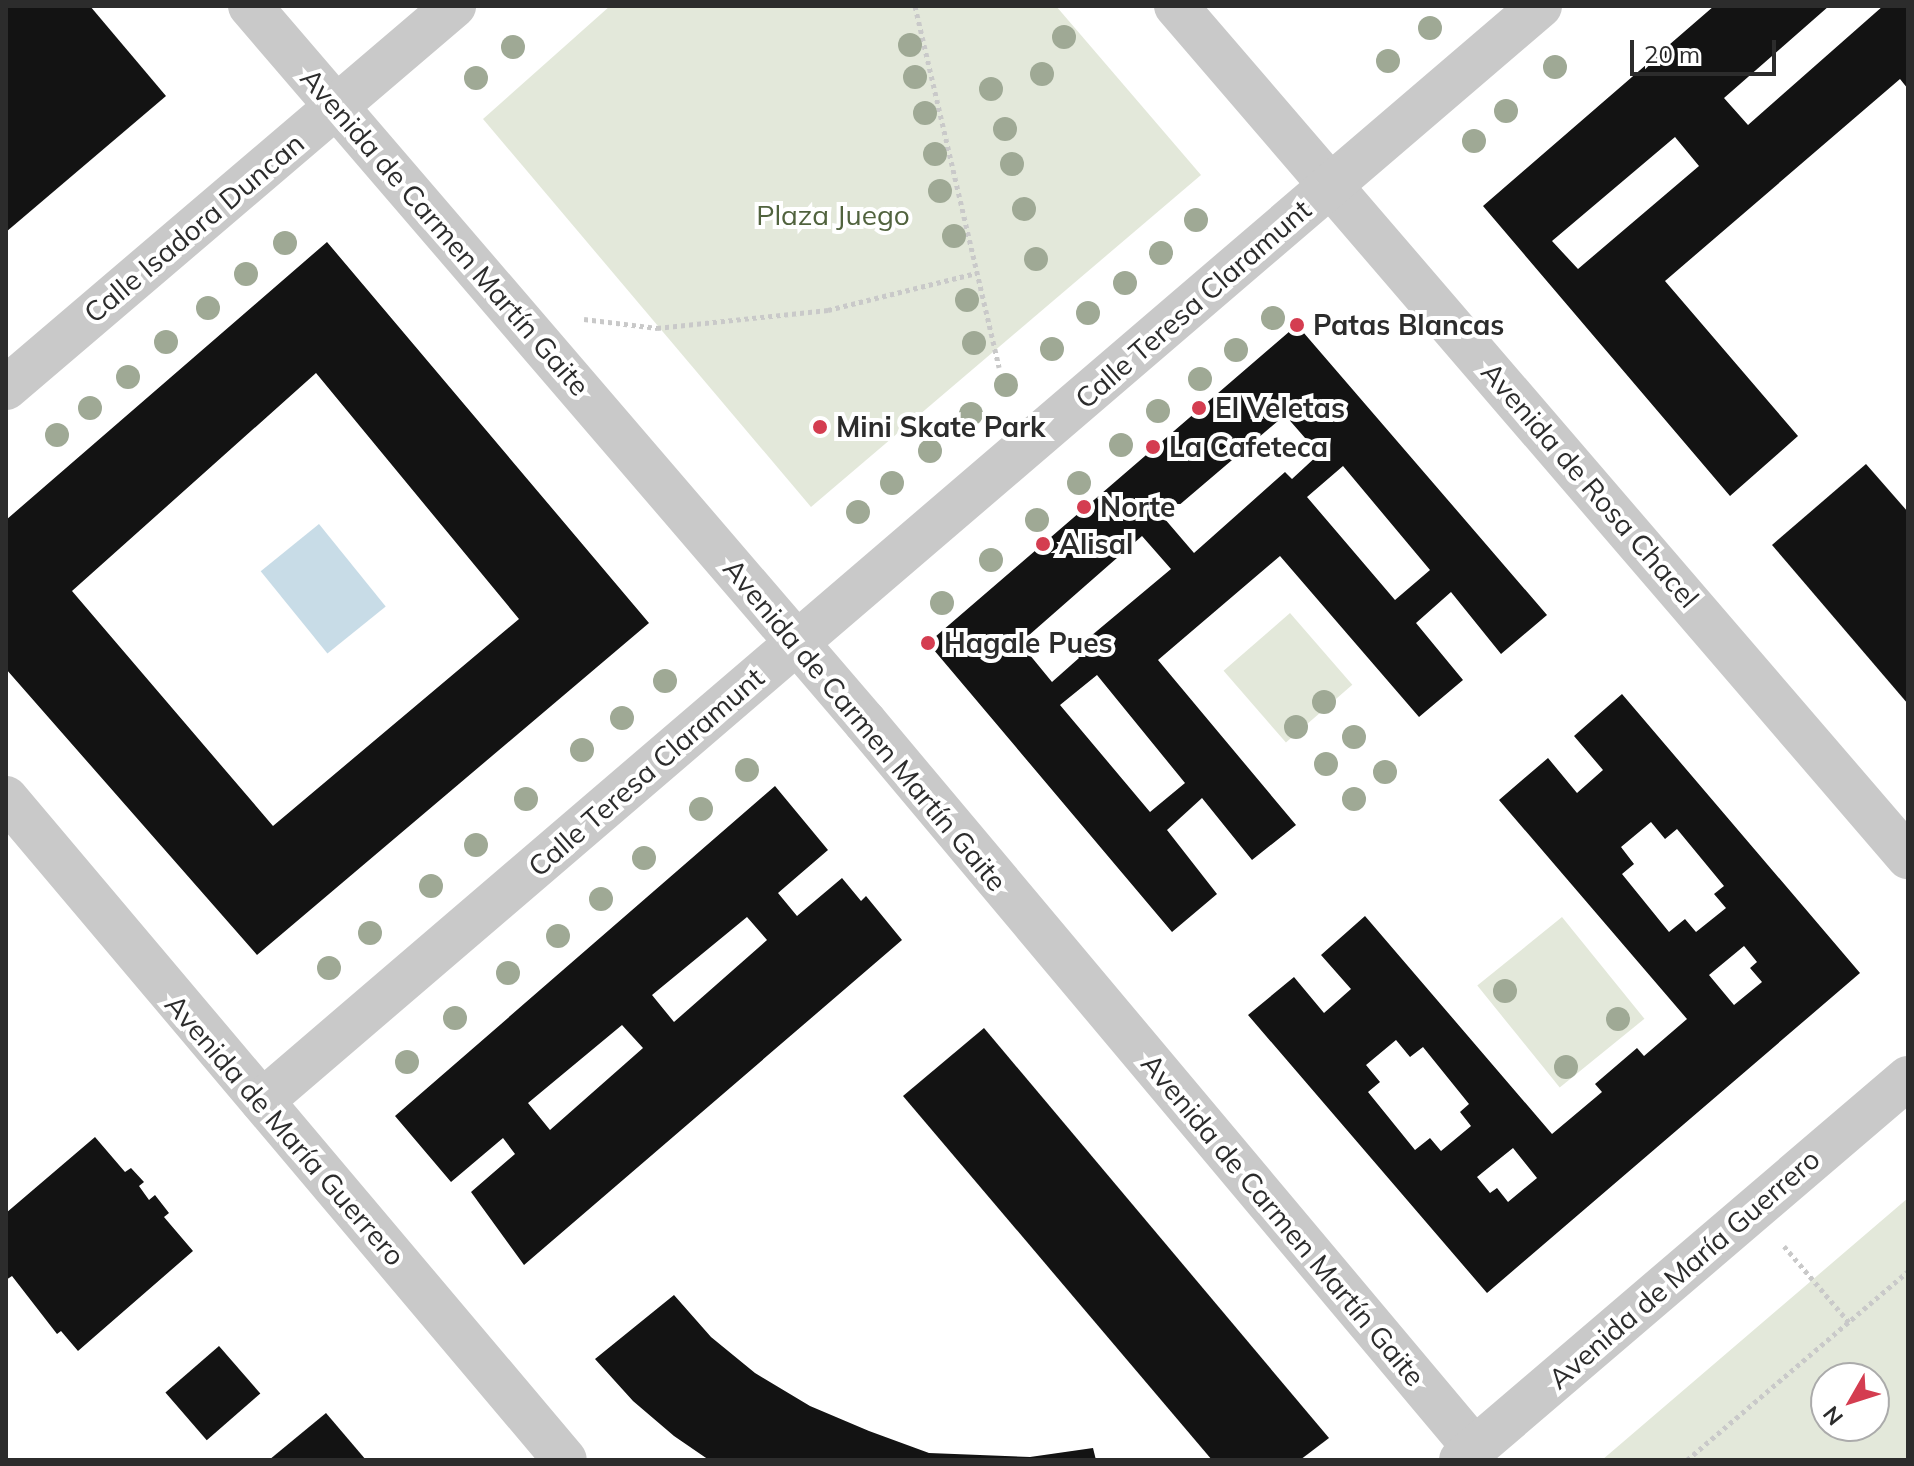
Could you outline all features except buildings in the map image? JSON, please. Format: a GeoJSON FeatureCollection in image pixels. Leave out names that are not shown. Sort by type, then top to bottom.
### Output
{"type":"FeatureCollection","features":[{"type":"Feature","properties":{"kind":"street","name":"Avenida de Carmen Martín Gaite"},"geometry":{"type":"LineString","coordinates":[[250,6],[797,643],[1468,1454]]}},
{"type":"Feature","properties":{"kind":"street","name":"Calle Isadora Duncan"},"geometry":{"type":"LineString","coordinates":[[6,388],[454,6]]}},
{"type":"Feature","properties":{"kind":"street","name":"Avenida de Rosa Chacel"},"geometry":{"type":"LineString","coordinates":[[1176,6],[1908,857]]}},
{"type":"Feature","properties":{"kind":"street","name":"Calle Teresa Claramunt"},"geometry":{"type":"LineString","coordinates":[[262,1101],[1540,6]]}},
{"type":"Feature","properties":{"kind":"street","name":"Avenida de María Guerrero"},"geometry":{"type":"LineString","coordinates":[[6,798],[565,1460]]}},
{"type":"Feature","properties":{"kind":"street","name":"Avenida de María Guerrero"},"geometry":{"type":"LineString","coordinates":[[1468,1454],[1908,1078]]}},
{"type":"Feature","properties":{"kind":"path"},"geometry":{"type":"LineString","coordinates":[[915,6],[999,367]]}},
{"type":"Feature","properties":{"kind":"path"},"geometry":{"type":"LineString","coordinates":[[514,311],[657,328],[828,310],[976,273]]}},
{"type":"Feature","properties":{"kind":"path"},"geometry":{"type":"LineString","coordinates":[[1753,1210],[1849,1322]]}},
{"type":"Feature","properties":{"kind":"path"},"geometry":{"type":"LineString","coordinates":[[1687,1460],[1908,1271]]}},
{"type":"Feature","properties":{"kind":"green space","name":"Plaza Juego"},"geometry":{"type":"Polygon","coordinates":[[[610,6],[1056,6],[1201,175],[811,507],[483,119],[610,6]]]}},
{"type":"Feature","properties":{"kind":"green space"},"geometry":{"type":"Polygon","coordinates":[[[1290,613],[1352,685],[1286,742],[1224,671],[1290,613]]]}},
{"type":"Feature","properties":{"kind":"green space"},"geometry":{"type":"Polygon","coordinates":[[[1562,917],[1644,1019],[1560,1087],[1477,986],[1562,917]]]}},
{"type":"Feature","properties":{"kind":"green space"},"geometry":{"type":"Polygon","coordinates":[[[1908,1198],[1908,1460],[1602,1460],[1908,1198]]]}},
{"type":"Feature","properties":{"kind":"water"},"geometry":{"type":"Polygon","coordinates":[[[319,524],[386,606],[327,654],[261,571],[319,524]]]}},
{"type":"Feature","properties":{"kind":"place","name":"Patas Blancas"},"geometry":{"type":"Point","coordinates":[1297,325]}},
{"type":"Feature","properties":{"kind":"place","name":"El Veletas"},"geometry":{"type":"Point","coordinates":[1199,408]}},
{"type":"Feature","properties":{"kind":"place","name":"Mini Skate Park"},"geometry":{"type":"Point","coordinates":[820,427]}},
{"type":"Feature","properties":{"kind":"place","name":"La Cafeteca"},"geometry":{"type":"Point","coordinates":[1153,447]}},
{"type":"Feature","properties":{"kind":"place","name":"Norte"},"geometry":{"type":"Point","coordinates":[1084,507]}},
{"type":"Feature","properties":{"kind":"place","name":"Alisal"},"geometry":{"type":"Point","coordinates":[1043,544]}},
{"type":"Feature","properties":{"kind":"place","name":"Hagale Pues"},"geometry":{"type":"Point","coordinates":[928,643]}}]}
